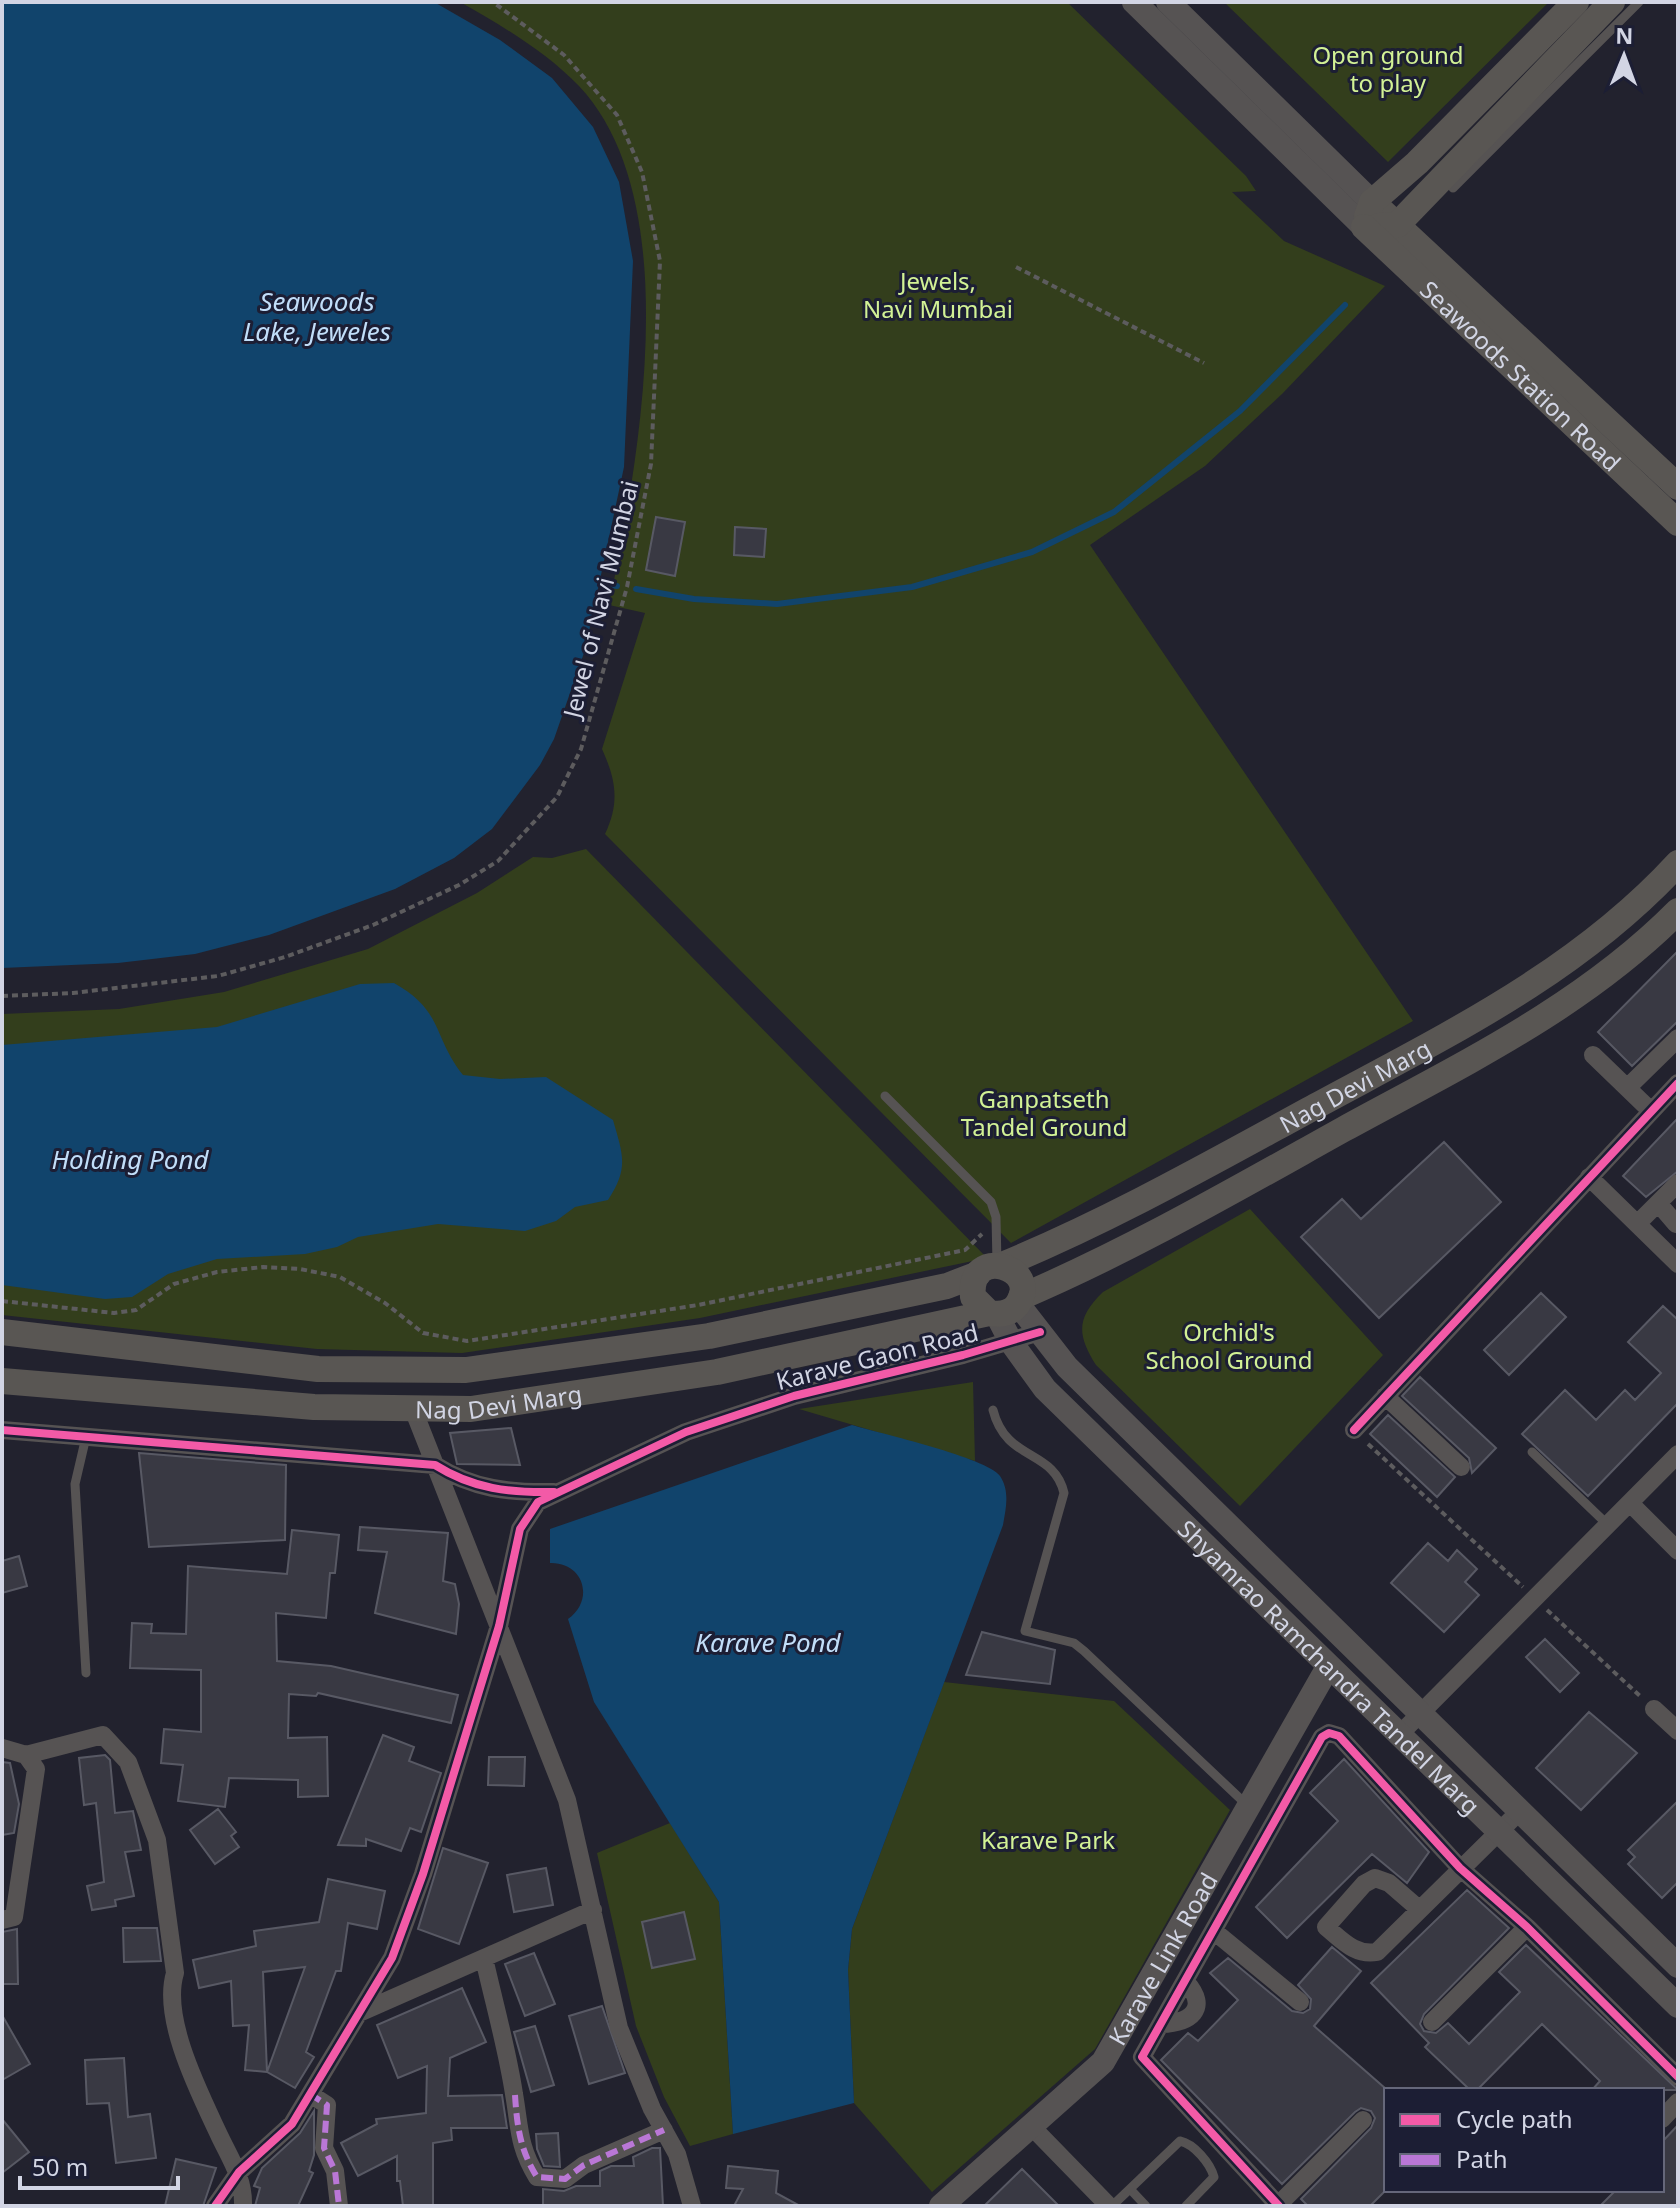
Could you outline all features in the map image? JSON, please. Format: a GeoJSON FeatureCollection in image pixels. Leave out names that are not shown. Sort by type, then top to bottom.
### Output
{"type":"FeatureCollection","features":[{"type":"Feature","properties":{"kind":"main road"},"geometry":{"type":"LineString","coordinates":[[1576,2],[1417,163],[1372,202],[1364,227],[1397,225],[1612,2]]}},
{"type":"Feature","properties":{"kind":"main road","name":"Seawoods Station Road"},"geometry":{"type":"LineString","coordinates":[[1372,202],[1678,487]]}},
{"type":"Feature","properties":{"kind":"main road","name":"Seawoods Station Road"},"geometry":{"type":"LineString","coordinates":[[1364,227],[1678,523]]}},
{"type":"Feature","properties":{"kind":"main road","name":"Nag Devi Marg"},"geometry":{"type":"LineString","coordinates":[[2,1332],[318,1369],[466,1370],[709,1336],[947,1286],[1089,1229],[1517,996],[1624,918],[1678,863]]}},
{"type":"Feature","properties":{"kind":"main road","name":"Nag Devi Marg"},"geometry":{"type":"LineString","coordinates":[[2,1381],[314,1407],[471,1409],[717,1372],[1006,1307],[1103,1262],[1535,1025],[1645,944],[1678,911]]}},
{"type":"Feature","properties":{"kind":"main road"},"geometry":{"type":"LineString","coordinates":[[992,1268],[1017,1274],[1006,1307],[973,1297],[974,1281],[992,1268]]}},
{"type":"Feature","properties":{"kind":"street"},"geometry":{"type":"LineString","coordinates":[[1134,2],[1364,227]]}},
{"type":"Feature","properties":{"kind":"street"},"geometry":{"type":"LineString","coordinates":[[1168,2],[1372,202]]}},
{"type":"Feature","properties":{"kind":"street"},"geometry":{"type":"LineString","coordinates":[[1627,1088],[1678,1038]]}},
{"type":"Feature","properties":{"kind":"street"},"geometry":{"type":"LineString","coordinates":[[1593,1055],[1651,1111]]}},
{"type":"Feature","properties":{"kind":"street"},"geometry":{"type":"LineString","coordinates":[[1354,1430],[1677,1085]]}},
{"type":"Feature","properties":{"kind":"street"},"geometry":{"type":"LineString","coordinates":[[1589,1177],[1678,1264]]}},
{"type":"Feature","properties":{"kind":"street"},"geometry":{"type":"LineString","coordinates":[[1637,1224],[1678,1183]]}},
{"type":"Feature","properties":{"kind":"street"},"geometry":{"type":"LineString","coordinates":[[1658,1203],[1676,1224]]}},
{"type":"Feature","properties":{"kind":"street","name":"Shyamrao Ramchandra Tandel Marg"},"geometry":{"type":"LineString","coordinates":[[1006,1307],[1040,1332],[1067,1367],[1678,1966]]}},
{"type":"Feature","properties":{"kind":"street","name":"Shyamrao Ramchandra Tandel Marg"},"geometry":{"type":"LineString","coordinates":[[1006,1307],[1011,1342],[1045,1389],[1678,2006]]}},
{"type":"Feature","properties":{"kind":"street","name":"Karave Gaon Road"},"geometry":{"type":"LineString","coordinates":[[215,2206],[239,2172],[292,2124],[392,1958],[423,1874],[499,1626],[520,1529],[533,1509],[554,1492],[686,1432],[794,1396],[1040,1332]]}},
{"type":"Feature","properties":{"kind":"street"},"geometry":{"type":"LineString","coordinates":[[1385,1396],[1461,1467]]}},
{"type":"Feature","properties":{"kind":"street"},"geometry":{"type":"LineString","coordinates":[[413,1409],[567,1800],[619,2028],[677,2154],[692,2206]]}},
{"type":"Feature","properties":{"kind":"street"},"geometry":{"type":"LineString","coordinates":[[2,1430],[435,1465],[458,1480],[485,1488],[554,1492]]}},
{"type":"Feature","properties":{"kind":"street"},"geometry":{"type":"LineString","coordinates":[[1398,1736],[1678,1454]]}},
{"type":"Feature","properties":{"kind":"street"},"geometry":{"type":"LineString","coordinates":[[1630,1503],[1678,1551]]}},
{"type":"Feature","properties":{"kind":"street","name":"Karave Link Road"},"geometry":{"type":"LineString","coordinates":[[941,2206],[1103,2062],[1328,1667]]}},
{"type":"Feature","properties":{"kind":"street"},"geometry":{"type":"LineString","coordinates":[[1654,1709],[1678,1731]]}},
{"type":"Feature","properties":{"kind":"street"},"geometry":{"type":"LineString","coordinates":[[1363,2120],[1279,2205],[1143,2061],[1144,2052],[1215,1932],[1322,1737],[1329,1733],[1339,1736],[1460,1868],[1527,1927],[1678,2077]]}},
{"type":"Feature","properties":{"kind":"street"},"geometry":{"type":"LineString","coordinates":[[2,1748],[26,1755],[103,1735],[128,1762],[157,1840],[175,1973],[169,1993],[172,2006],[202,2096],[239,2172],[243,2206]]}},
{"type":"Feature","properties":{"kind":"street"},"geometry":{"type":"LineString","coordinates":[[2,1920],[14,1917],[36,1769],[26,1755]]}},
{"type":"Feature","properties":{"kind":"street"},"geometry":{"type":"LineString","coordinates":[[1419,1909],[1389,1883],[1375,1878],[1364,1884],[1326,1927],[1364,1954],[1377,1952],[1521,1810]]}},
{"type":"Feature","properties":{"kind":"street"},"geometry":{"type":"LineString","coordinates":[[359,2013],[593,1910]]}},
{"type":"Feature","properties":{"kind":"street"},"geometry":{"type":"LineString","coordinates":[[1432,2022],[1527,1927]]}},
{"type":"Feature","properties":{"kind":"street"},"geometry":{"type":"LineString","coordinates":[[1215,1932],[1300,2002]]}},
{"type":"Feature","properties":{"kind":"street"},"geometry":{"type":"LineString","coordinates":[[484,1958],[515,2095],[517,2131],[525,2157],[537,2177],[565,2179],[594,2160],[664,2130]]}},
{"type":"Feature","properties":{"kind":"street"},"geometry":{"type":"LineString","coordinates":[[310,2094],[327,2105],[324,2148],[335,2171],[339,2206]]}},
{"type":"Feature","properties":{"kind":"street"},"geometry":{"type":"LineString","coordinates":[[1664,2117],[1678,2102]]}},
{"type":"Feature","properties":{"kind":"street"},"geometry":{"type":"LineString","coordinates":[[1032,2127],[1110,2206]]}},
{"type":"Feature","properties":{"kind":"lane"},"geometry":{"type":"LineString","coordinates":[[1453,188],[1639,2]]}},
{"type":"Feature","properties":{"kind":"lane"},"geometry":{"type":"LineString","coordinates":[[885,1096],[991,1202],[996,1217],[992,1268]]}},
{"type":"Feature","properties":{"kind":"lane"},"geometry":{"type":"LineString","coordinates":[[993,1410],[997,1426],[1009,1443],[1051,1467],[1061,1478],[1064,1493],[1025,1631],[1074,1643],[1249,1806]]}},
{"type":"Feature","properties":{"kind":"lane"},"geometry":{"type":"LineString","coordinates":[[86,1437],[75,1484],[86,1673]]}},
{"type":"Feature","properties":{"kind":"lane"},"geometry":{"type":"LineString","coordinates":[[1532,1452],[1608,1525]]}},
{"type":"Feature","properties":{"kind":"lane"},"geometry":{"type":"LineString","coordinates":[[1110,2206],[1180,2141],[1188,2143],[1211,2168],[1214,2177],[1186,2206]]}},
{"type":"Feature","properties":{"kind":"lane"},"geometry":{"type":"LineString","coordinates":[[1130,2189],[1146,2206]]}},
{"type":"Feature","properties":{"kind":"path"},"geometry":{"type":"LineString","coordinates":[[1016,267],[1204,363]]}},
{"type":"Feature","properties":{"kind":"path"},"geometry":{"type":"LineString","coordinates":[[2,1301],[114,1313],[136,1310],[174,1284],[217,1272],[263,1267],[300,1269],[340,1277],[385,1303],[423,1333],[467,1341],[698,1305],[965,1250],[982,1234]]}},
{"type":"Feature","properties":{"kind":"path"},"geometry":{"type":"LineString","coordinates":[[1354,1430],[1654,1709]]}},
{"type":"Feature","properties":{"kind":"green space"},"geometry":{"type":"Polygon","coordinates":[[[460,2],[1067,2],[1246,176],[1256,191],[1232,192],[1284,241],[1385,286],[1283,393],[1205,466],[1090,545],[1413,1021],[1011,1243],[605,834],[613,812],[614,791],[602,749],[645,613],[609,605],[632,481],[646,336],[644,264],[634,196],[613,136],[579,86],[538,51],[460,2]]]}},
{"type":"Feature","properties":{"kind":"green space","name":"Open ground to play"},"geometry":{"type":"Polygon","coordinates":[[[1224,2],[1549,2],[1388,162],[1224,2]]]}},
{"type":"Feature","properties":{"kind":"green space"},"geometry":{"type":"Polygon","coordinates":[[[586,849],[987,1258],[700,1318],[462,1353],[317,1349],[2,1315],[2,1014],[119,1009],[224,992],[368,949],[477,893],[533,857],[552,858],[586,849]]]}},
{"type":"Feature","properties":{"kind":"green space","name":"Orchid's School Ground"},"geometry":{"type":"Polygon","coordinates":[[[1250,1209],[1383,1355],[1240,1506],[1096,1365],[1085,1345],[1082,1327],[1088,1310],[1103,1292],[1250,1209]]]}},
{"type":"Feature","properties":{"kind":"green space"},"geometry":{"type":"Polygon","coordinates":[[[973,1382],[975,1461],[799,1409],[973,1382]]]}},
{"type":"Feature","properties":{"kind":"green space","name":"Karave Park"},"geometry":{"type":"Polygon","coordinates":[[[944,1682],[1114,1701],[1230,1810],[1095,2049],[932,2192],[854,2103],[848,1970],[852,1929],[944,1682]]]}},
{"type":"Feature","properties":{"kind":"green space"},"geometry":{"type":"Polygon","coordinates":[[[670,1823],[719,1902],[733,2134],[690,2146],[664,2097],[636,2026],[597,1853],[670,1823]]]}},
{"type":"Feature","properties":{"kind":"water","name":"Seawoods Lake, Jeweles"},"geometry":{"type":"Polygon","coordinates":[[[2,2],[434,2],[500,40],[552,78],[593,127],[619,182],[633,261],[624,467],[585,650],[554,739],[540,765],[492,829],[454,858],[395,889],[269,935],[195,954],[118,963],[2,968],[2,2]]]}},
{"type":"Feature","properties":{"kind":"water","name":"Holding Pond"},"geometry":{"type":"Polygon","coordinates":[[[394,983],[410,993],[430,1014],[463,1075],[500,1079],[546,1077],[613,1120],[622,1161],[619,1179],[608,1200],[575,1207],[556,1221],[525,1231],[438,1224],[358,1237],[337,1247],[305,1254],[217,1259],[168,1274],[132,1297],[105,1299],[2,1285],[2,1045],[217,1027],[360,984],[394,983]]]}},
{"type":"Feature","properties":{"kind":"water","name":"Karave Pond"},"geometry":{"type":"Polygon","coordinates":[[[852,1425],[955,1454],[991,1469],[1000,1476],[1005,1488],[1003,1525],[852,1929],[848,1970],[854,2103],[733,2134],[719,1902],[594,1702],[568,1619],[581,1602],[582,1584],[571,1569],[550,1563],[550,1529],[852,1425]]]}},
{"type":"Feature","properties":{"kind":"building"},"geometry":{"type":"Polygon","coordinates":[[[656,517],[685,522],[675,576],[646,570],[656,517]]]}},
{"type":"Feature","properties":{"kind":"building"},"geometry":{"type":"Polygon","coordinates":[[[735,527],[766,529],[764,557],[734,555],[735,527]]]}},
{"type":"Feature","properties":{"kind":"building"},"geometry":{"type":"Polygon","coordinates":[[[1678,951],[1678,1021],[1632,1066],[1598,1032],[1678,951]]]}},
{"type":"Feature","properties":{"kind":"building"},"geometry":{"type":"Polygon","coordinates":[[[1678,1118],[1678,1171],[1646,1197],[1623,1176],[1678,1118]]]}},
{"type":"Feature","properties":{"kind":"building"},"geometry":{"type":"Polygon","coordinates":[[[1444,1142],[1501,1202],[1379,1318],[1301,1237],[1342,1199],[1361,1219],[1444,1142]]]}},
{"type":"Feature","properties":{"kind":"building"},"geometry":{"type":"Polygon","coordinates":[[[1541,1293],[1566,1317],[1509,1375],[1484,1350],[1541,1293]]]}},
{"type":"Feature","properties":{"kind":"building"},"geometry":{"type":"Polygon","coordinates":[[[1663,1306],[1678,1320],[1678,1403],[1588,1496],[1522,1434],[1565,1390],[1596,1420],[1625,1390],[1635,1400],[1661,1373],[1628,1342],[1663,1306]]]}},
{"type":"Feature","properties":{"kind":"building"},"geometry":{"type":"Polygon","coordinates":[[[1420,1377],[1496,1448],[1472,1473],[1469,1458],[1402,1396],[1420,1377]]]}},
{"type":"Feature","properties":{"kind":"building"},"geometry":{"type":"Polygon","coordinates":[[[1388,1415],[1455,1477],[1437,1497],[1370,1434],[1388,1415]]]}},
{"type":"Feature","properties":{"kind":"building"},"geometry":{"type":"Polygon","coordinates":[[[511,1428],[520,1465],[457,1464],[450,1433],[511,1428]]]}},
{"type":"Feature","properties":{"kind":"building"},"geometry":{"type":"Polygon","coordinates":[[[139,1453],[286,1465],[285,1540],[149,1547],[139,1453]]]}},
{"type":"Feature","properties":{"kind":"building"},"geometry":{"type":"Polygon","coordinates":[[[360,1527],[448,1533],[443,1581],[455,1584],[459,1604],[456,1634],[375,1613],[387,1552],[358,1550],[360,1527]]]}},
{"type":"Feature","properties":{"kind":"building"},"geometry":{"type":"Polygon","coordinates":[[[292,1530],[339,1535],[335,1573],[330,1573],[326,1618],[276,1613],[277,1661],[331,1666],[458,1695],[451,1723],[318,1693],[316,1696],[289,1694],[288,1738],[327,1737],[328,1796],[298,1797],[298,1780],[229,1778],[225,1807],[178,1801],[183,1765],[161,1763],[164,1729],[201,1732],[201,1670],[130,1668],[132,1623],[152,1624],[151,1633],[186,1634],[188,1566],[287,1574],[292,1530]]]}},
{"type":"Feature","properties":{"kind":"building"},"geometry":{"type":"Polygon","coordinates":[[[1428,1543],[1448,1561],[1457,1550],[1477,1569],[1465,1582],[1479,1595],[1444,1632],[1391,1583],[1428,1543]]]}},
{"type":"Feature","properties":{"kind":"building"},"geometry":{"type":"Polygon","coordinates":[[[19,1556],[27,1586],[2,1593],[2,1561],[19,1556]]]}},
{"type":"Feature","properties":{"kind":"building"},"geometry":{"type":"Polygon","coordinates":[[[982,1632],[1055,1650],[1050,1684],[966,1675],[982,1632]]]}},
{"type":"Feature","properties":{"kind":"building"},"geometry":{"type":"Polygon","coordinates":[[[1545,1639],[1579,1673],[1560,1692],[1526,1657],[1545,1639]]]}},
{"type":"Feature","properties":{"kind":"building"},"geometry":{"type":"Polygon","coordinates":[[[1589,1712],[1637,1753],[1581,1810],[1536,1768],[1589,1712]]]}},
{"type":"Feature","properties":{"kind":"building"},"geometry":{"type":"Polygon","coordinates":[[[383,1735],[414,1747],[409,1761],[441,1773],[421,1832],[410,1828],[401,1851],[366,1839],[366,1846],[338,1845],[383,1735]]]}},
{"type":"Feature","properties":{"kind":"building"},"geometry":{"type":"Polygon","coordinates":[[[105,1755],[110,1760],[115,1813],[133,1811],[141,1850],[125,1852],[134,1896],[115,1900],[116,1906],[92,1910],[87,1886],[104,1882],[96,1803],[84,1805],[79,1758],[105,1755]]]}},
{"type":"Feature","properties":{"kind":"building"},"geometry":{"type":"Polygon","coordinates":[[[489,1757],[525,1757],[524,1786],[488,1785],[489,1757]]]}},
{"type":"Feature","properties":{"kind":"building"},"geometry":{"type":"Polygon","coordinates":[[[1344,1759],[1429,1852],[1407,1883],[1372,1854],[1287,1938],[1256,1907],[1338,1821],[1310,1793],[1344,1759]]]}},
{"type":"Feature","properties":{"kind":"building"},"geometry":{"type":"Polygon","coordinates":[[[2,1762],[10,1763],[19,1804],[14,1833],[2,1835],[2,1762]]]}},
{"type":"Feature","properties":{"kind":"building"},"geometry":{"type":"Polygon","coordinates":[[[1678,1801],[1678,1882],[1662,1898],[1628,1864],[1635,1857],[1628,1850],[1678,1801]]]}},
{"type":"Feature","properties":{"kind":"building"},"geometry":{"type":"Polygon","coordinates":[[[218,1809],[236,1832],[231,1836],[239,1847],[215,1864],[190,1830],[218,1809]]]}},
{"type":"Feature","properties":{"kind":"building"},"geometry":{"type":"Polygon","coordinates":[[[443,1848],[488,1863],[459,1944],[418,1929],[443,1848]]]}},
{"type":"Feature","properties":{"kind":"building"},"geometry":{"type":"Polygon","coordinates":[[[546,1868],[553,1905],[514,1912],[507,1875],[546,1868]]]}},
{"type":"Feature","properties":{"kind":"building"},"geometry":{"type":"Polygon","coordinates":[[[328,1879],[385,1891],[377,1929],[348,1923],[341,1971],[336,1971],[306,2052],[314,2057],[295,2088],[267,2072],[245,2070],[249,2025],[233,2026],[231,1981],[199,1988],[193,1960],[256,1946],[254,1931],[319,1922],[328,1879]],[[305,1967],[263,1972],[267,2072],[305,1967]]]}},
{"type":"Feature","properties":{"kind":"building"},"geometry":{"type":"Polygon","coordinates":[[[1467,1890],[1509,1928],[1424,2014],[1420,2024],[1424,2031],[1436,2033],[1448,2023],[1469,2044],[1520,1992],[1499,1972],[1526,1945],[1678,2090],[1594,2088],[1600,2081],[1542,2024],[1479,2088],[1468,2088],[1425,2047],[1429,2043],[1371,1983],[1467,1890]]]}},
{"type":"Feature","properties":{"kind":"building"},"geometry":{"type":"Polygon","coordinates":[[[684,1912],[695,1959],[652,1968],[642,1922],[684,1912]]]}},
{"type":"Feature","properties":{"kind":"building"},"geometry":{"type":"Polygon","coordinates":[[[123,1928],[157,1928],[161,1961],[124,1962],[123,1928]]]}},
{"type":"Feature","properties":{"kind":"building"},"geometry":{"type":"Polygon","coordinates":[[[17,1929],[18,1984],[2,1984],[2,1932],[17,1929]]]}},
{"type":"Feature","properties":{"kind":"building"},"geometry":{"type":"Polygon","coordinates":[[[1332,1947],[1361,1971],[1314,2026],[1385,2088],[1384,2192],[1370,2206],[1308,2206],[1301,2199],[1371,2128],[1375,2118],[1371,2111],[1361,2108],[1355,2112],[1282,2184],[1161,2060],[1188,2033],[1198,2041],[1238,2000],[1210,1973],[1228,1958],[1292,2011],[1303,2013],[1310,2009],[1311,1999],[1298,1985],[1332,1947]]]}},
{"type":"Feature","properties":{"kind":"building"},"geometry":{"type":"Polygon","coordinates":[[[534,1953],[555,2004],[525,2016],[505,1964],[534,1953]]]}},
{"type":"Feature","properties":{"kind":"building"},"geometry":{"type":"Polygon","coordinates":[[[462,1988],[486,2042],[450,2058],[448,2096],[502,2095],[507,2128],[451,2128],[452,2140],[433,2143],[433,2206],[403,2206],[400,2181],[397,2181],[397,2156],[358,2176],[341,2143],[377,2124],[376,2119],[426,2113],[427,2066],[398,2078],[377,2025],[462,1988]]]}},
{"type":"Feature","properties":{"kind":"building"},"geometry":{"type":"Polygon","coordinates":[[[602,2006],[625,2073],[589,2084],[569,2016],[602,2006]]]}},
{"type":"Feature","properties":{"kind":"building"},"geometry":{"type":"Polygon","coordinates":[[[2,2015],[30,2064],[2,2080],[2,2015]]]}},
{"type":"Feature","properties":{"kind":"building"},"geometry":{"type":"Polygon","coordinates":[[[535,2026],[554,2085],[531,2092],[514,2032],[535,2026]]]}},
{"type":"Feature","properties":{"kind":"building"},"geometry":{"type":"Polygon","coordinates":[[[124,2058],[128,2117],[150,2114],[156,2158],[116,2163],[109,2103],[87,2104],[85,2060],[124,2058]]]}},
{"type":"Feature","properties":{"kind":"building"},"geometry":{"type":"Polygon","coordinates":[[[314,2111],[314,2155],[309,2171],[313,2173],[298,2206],[255,2206],[260,2188],[254,2186],[262,2168],[300,2133],[314,2111]]]}},
{"type":"Feature","properties":{"kind":"building"},"geometry":{"type":"Polygon","coordinates":[[[2,2119],[29,2152],[2,2173],[2,2119]]]}},
{"type":"Feature","properties":{"kind":"building"},"geometry":{"type":"Polygon","coordinates":[[[1678,2125],[1678,2206],[1600,2206],[1614,2192],[1664,2192],[1664,2140],[1678,2125]]]}},
{"type":"Feature","properties":{"kind":"building"},"geometry":{"type":"Polygon","coordinates":[[[558,2133],[560,2167],[544,2166],[537,2149],[536,2134],[558,2133]]]}},
{"type":"Feature","properties":{"kind":"building"},"geometry":{"type":"Polygon","coordinates":[[[652,2148],[660,2148],[663,2206],[543,2206],[543,2189],[564,2191],[576,2186],[600,2186],[600,2171],[611,2166],[634,2166],[633,2157],[652,2148]]]}},
{"type":"Feature","properties":{"kind":"building"},"geometry":{"type":"Polygon","coordinates":[[[176,2159],[216,2168],[203,2206],[165,2206],[176,2159]]]}},
{"type":"Feature","properties":{"kind":"building"},"geometry":{"type":"Polygon","coordinates":[[[728,2166],[778,2171],[776,2193],[800,2206],[734,2206],[743,2189],[726,2188],[728,2166]]]}},
{"type":"Feature","properties":{"kind":"building"},"geometry":{"type":"Polygon","coordinates":[[[1022,2169],[1059,2206],[984,2206],[1022,2169]]]}},
{"type":"Feature","properties":{"kind":"waterway"},"geometry":{"type":"LineString","coordinates":[[636,589],[694,599],[777,604],[912,587],[1032,552],[1114,512],[1240,411],[1345,305]]}},
{"type":"Feature","properties":{"kind":"waterway"},"geometry":{"type":"LineString","coordinates":[[599,583],[617,586]]}},
{"type":"Feature","properties":{"kind":"marked path"},"geometry":{"type":"LineString","coordinates":[[310,2094],[327,2105],[324,2148],[335,2171],[339,2206]]}},
{"type":"Feature","properties":{"kind":"marked path"},"geometry":{"type":"LineString","coordinates":[[515,2095],[520,2138],[537,2177],[565,2179],[584,2165],[664,2130]]}},
{"type":"Feature","properties":{"kind":"cycle path"},"geometry":{"type":"LineString","coordinates":[[1354,1430],[1678,1083]]}},
{"type":"Feature","properties":{"kind":"cycle path"},"geometry":{"type":"LineString","coordinates":[[215,2206],[239,2172],[292,2124],[392,1958],[423,1874],[499,1626],[520,1529],[538,1502],[686,1432],[794,1396],[963,1355],[1040,1332]]}},
{"type":"Feature","properties":{"kind":"cycle path"},"geometry":{"type":"LineString","coordinates":[[2,1430],[435,1465],[463,1479],[492,1488],[554,1492]]}},
{"type":"Feature","properties":{"kind":"cycle path"},"geometry":{"type":"LineString","coordinates":[[1279,2206],[1142,2057],[1322,1737],[1329,1733],[1339,1736],[1460,1868],[1527,1927],[1678,2077]]}},
{"type":"Feature","properties":{"kind":"park label","name":"Jewels, Navi Mumbai"},"geometry":{"type":"Point","coordinates":[938,294]}},
{"type":"Feature","properties":{"kind":"park label","name":"Ganpatseth Tandel Ground"},"geometry":{"type":"Point","coordinates":[1044,1112]}}]}
